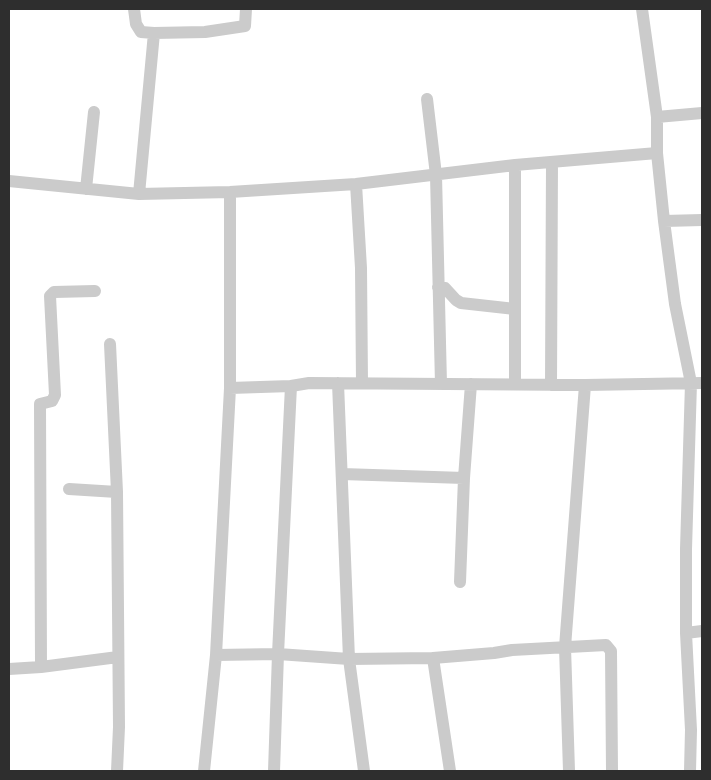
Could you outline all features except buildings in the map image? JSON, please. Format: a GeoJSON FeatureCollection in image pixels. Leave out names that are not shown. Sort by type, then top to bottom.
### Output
{"type":"FeatureCollection","features":[{"type":"Feature","properties":{"kind":"street"},"geometry":{"type":"LineString","coordinates":[[134,9],[136,24],[141,32],[154,33],[205,32],[245,26],[246,9]]}},
{"type":"Feature","properties":{"kind":"street"},"geometry":{"type":"LineString","coordinates":[[642,9],[657,117],[657,153],[675,304],[697,383],[689,462],[686,549],[686,633],[691,730],[690,771]]}},
{"type":"Feature","properties":{"kind":"street"},"geometry":{"type":"LineString","coordinates":[[139,194],[154,33]]}},
{"type":"Feature","properties":{"kind":"street"},"geometry":{"type":"LineString","coordinates":[[427,99],[436,174],[441,384]]}},
{"type":"Feature","properties":{"kind":"street"},"geometry":{"type":"LineString","coordinates":[[86,189],[94,112]]}},
{"type":"Feature","properties":{"kind":"street"},"geometry":{"type":"LineString","coordinates":[[657,117],[702,113]]}},
{"type":"Feature","properties":{"kind":"street"},"geometry":{"type":"LineString","coordinates":[[9,181],[139,194],[230,192],[356,184],[515,165],[657,153]]}},
{"type":"Feature","properties":{"kind":"street"},"geometry":{"type":"LineString","coordinates":[[551,385],[552,162]]}},
{"type":"Feature","properties":{"kind":"street"},"geometry":{"type":"LineString","coordinates":[[515,165],[515,384]]}},
{"type":"Feature","properties":{"kind":"street"},"geometry":{"type":"LineString","coordinates":[[356,184],[361,268],[362,383]]}},
{"type":"Feature","properties":{"kind":"street"},"geometry":{"type":"LineString","coordinates":[[204,771],[216,655],[230,388],[230,192]]}},
{"type":"Feature","properties":{"kind":"street"},"geometry":{"type":"LineString","coordinates":[[664,221],[702,220]]}},
{"type":"Feature","properties":{"kind":"street"},"geometry":{"type":"LineString","coordinates":[[438,287],[445,288],[461,303],[515,309]]}},
{"type":"Feature","properties":{"kind":"street"},"geometry":{"type":"LineString","coordinates":[[41,667],[40,404],[52,401],[55,395],[50,296],[54,292],[95,291]]}},
{"type":"Feature","properties":{"kind":"street"},"geometry":{"type":"LineString","coordinates":[[110,344],[117,492],[119,727],[117,771]]}},
{"type":"Feature","properties":{"kind":"street"},"geometry":{"type":"LineString","coordinates":[[230,388],[291,386],[309,382],[551,385],[697,383]]}},
{"type":"Feature","properties":{"kind":"street"},"geometry":{"type":"LineString","coordinates":[[338,383],[349,659],[364,771]]}},
{"type":"Feature","properties":{"kind":"street"},"geometry":{"type":"LineString","coordinates":[[460,582],[464,478],[471,384]]}},
{"type":"Feature","properties":{"kind":"street"},"geometry":{"type":"LineString","coordinates":[[569,771],[565,647],[585,385]]}},
{"type":"Feature","properties":{"kind":"street"},"geometry":{"type":"LineString","coordinates":[[274,771],[291,386]]}},
{"type":"Feature","properties":{"kind":"street"},"geometry":{"type":"LineString","coordinates":[[689,462],[702,462]]}},
{"type":"Feature","properties":{"kind":"street"},"geometry":{"type":"LineString","coordinates":[[342,474],[464,478]]}},
{"type":"Feature","properties":{"kind":"street"},"geometry":{"type":"LineString","coordinates":[[69,489],[117,492]]}},
{"type":"Feature","properties":{"kind":"street"},"geometry":{"type":"LineString","coordinates":[[686,633],[702,631]]}},
{"type":"Feature","properties":{"kind":"street"},"geometry":{"type":"LineString","coordinates":[[216,655],[278,654],[349,659],[433,658],[512,650],[606,645],[611,651],[612,771]]}},
{"type":"Feature","properties":{"kind":"street"},"geometry":{"type":"LineString","coordinates":[[9,669],[41,667],[118,657]]}},
{"type":"Feature","properties":{"kind":"street"},"geometry":{"type":"LineString","coordinates":[[433,658],[450,771]]}}]}
